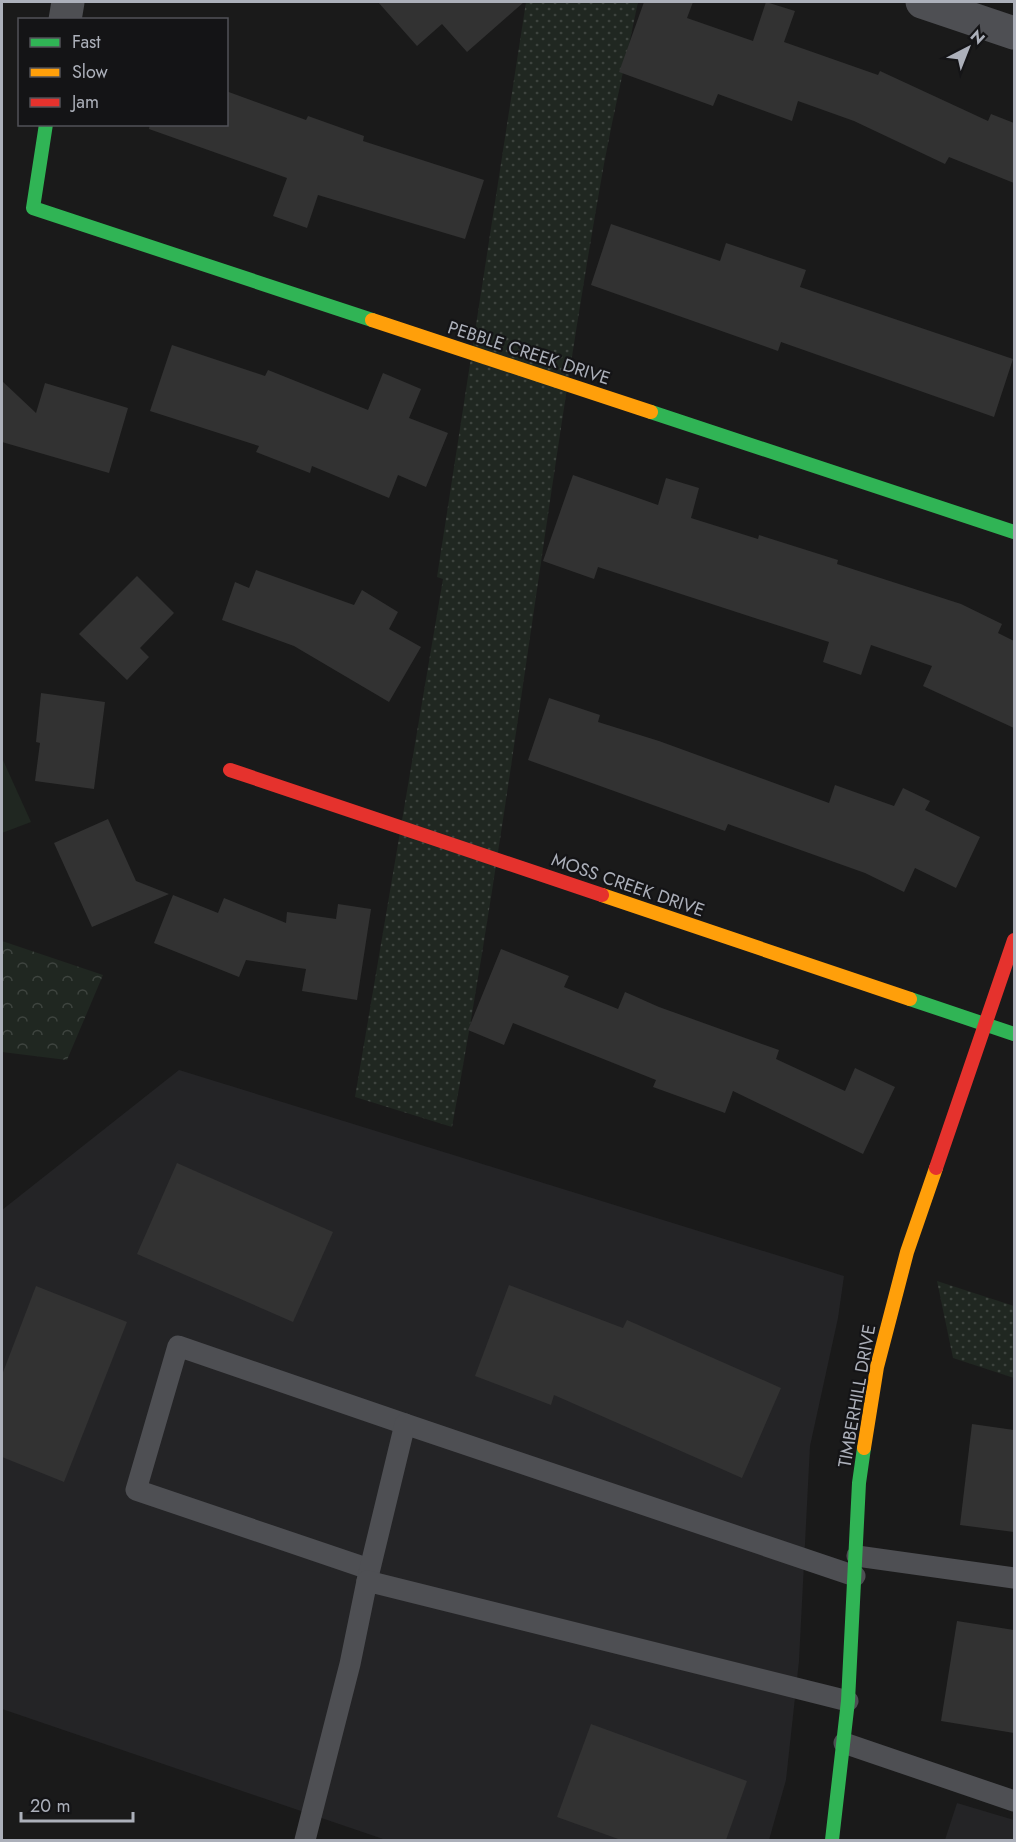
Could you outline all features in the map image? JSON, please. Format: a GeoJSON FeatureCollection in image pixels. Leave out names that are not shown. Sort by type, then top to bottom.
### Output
{"type":"FeatureCollection","features":[{"type":"Feature","properties":{"kind":"street"},"geometry":{"type":"LineString","coordinates":[[65,18],[68,2]]}},
{"type":"Feature","properties":{"kind":"street"},"geometry":{"type":"LineString","coordinates":[[922,2],[1014,33]]}},
{"type":"Feature","properties":{"kind":"street","name":"PEBBLE CREEK DRIVE"},"geometry":{"type":"LineString","coordinates":[[46,126],[33,208],[1014,532]]}},
{"type":"Feature","properties":{"kind":"street","name":"MOSS CREEK DRIVE"},"geometry":{"type":"LineString","coordinates":[[230,770],[1014,1034]]}},
{"type":"Feature","properties":{"kind":"street","name":"TIMBERHILL DRIVE"},"geometry":{"type":"LineString","coordinates":[[832,1840],[848,1701],[859,1483],[877,1367],[907,1252],[1014,940]]}},
{"type":"Feature","properties":{"kind":"lane"},"geometry":{"type":"LineString","coordinates":[[848,1701],[368,1575],[136,1490],[178,1346],[405,1424],[856,1566],[1014,1578]]}},
{"type":"Feature","properties":{"kind":"lane"},"geometry":{"type":"LineString","coordinates":[[305,1840],[351,1664],[368,1575],[405,1424]]}},
{"type":"Feature","properties":{"kind":"lane"},"geometry":{"type":"LineString","coordinates":[[844,1743],[1014,1801]]}},
{"type":"Feature","properties":{"kind":"shaded area"},"geometry":{"type":"Polygon","coordinates":[[[179,1070],[844,1276],[838,1318],[810,1446],[799,1661],[786,1780],[769,1840],[386,1840],[2,1709],[2,1210],[179,1070]]]}},
{"type":"Feature","properties":{"kind":"shaded area"},"geometry":{"type":"Polygon","coordinates":[[[957,1803],[1014,1820],[1014,1840],[945,1840],[957,1803]]]}},
{"type":"Feature","properties":{"kind":"green space"},"geometry":{"type":"Polygon","coordinates":[[[526,2],[638,2],[608,144],[584,284],[493,887],[452,1127],[355,1097],[443,579],[437,577],[526,2]]]}},
{"type":"Feature","properties":{"kind":"green space"},"geometry":{"type":"Polygon","coordinates":[[[2,758],[31,822],[2,833],[2,758]]]}},
{"type":"Feature","properties":{"kind":"green space"},"geometry":{"type":"Polygon","coordinates":[[[2,941],[103,975],[67,1060],[2,1052],[2,941]]]}},
{"type":"Feature","properties":{"kind":"green space"},"geometry":{"type":"Polygon","coordinates":[[[937,1281],[1014,1306],[1014,1378],[953,1358],[937,1281]]]}},
{"type":"Feature","properties":{"kind":"building"},"geometry":{"type":"Polygon","coordinates":[[[378,2],[524,2],[467,52],[442,24],[417,46],[378,2]]]}},
{"type":"Feature","properties":{"kind":"building"},"geometry":{"type":"Polygon","coordinates":[[[644,2],[693,2],[687,18],[753,41],[766,2],[795,11],[784,42],[878,75],[880,71],[988,121],[991,114],[1014,123],[1014,183],[949,157],[945,164],[854,121],[798,101],[792,121],[718,94],[713,106],[619,72],[644,2]]]}},
{"type":"Feature","properties":{"kind":"building"},"geometry":{"type":"Polygon","coordinates":[[[228,92],[306,120],[308,116],[364,136],[363,141],[484,180],[465,239],[318,195],[307,228],[273,216],[287,178],[149,129],[150,126],[228,126],[228,92]]]}},
{"type":"Feature","properties":{"kind":"building"},"geometry":{"type":"Polygon","coordinates":[[[611,224],[720,261],[726,243],[806,270],[800,287],[1013,359],[994,417],[781,342],[778,351],[591,285],[611,224]]]}},
{"type":"Feature","properties":{"kind":"building"},"geometry":{"type":"Polygon","coordinates":[[[172,345],[265,376],[268,370],[368,410],[383,373],[421,389],[409,418],[448,433],[426,487],[398,475],[389,498],[312,466],[310,473],[256,452],[259,446],[150,411],[172,345]]]}},
{"type":"Feature","properties":{"kind":"building"},"geometry":{"type":"Polygon","coordinates":[[[2,381],[36,413],[45,383],[128,408],[109,473],[2,442],[2,381]]]}},
{"type":"Feature","properties":{"kind":"building"},"geometry":{"type":"Polygon","coordinates":[[[573,475],[658,505],[666,478],[699,488],[691,518],[758,539],[759,535],[838,560],[837,564],[961,604],[1002,624],[998,633],[1014,641],[1014,728],[923,686],[932,666],[871,645],[861,675],[823,662],[829,642],[598,567],[594,579],[543,561],[573,475]]]}},
{"type":"Feature","properties":{"kind":"building"},"geometry":{"type":"Polygon","coordinates":[[[256,570],[354,605],[362,590],[398,612],[389,629],[421,647],[389,702],[294,646],[222,620],[235,582],[249,588],[256,570]]]}},
{"type":"Feature","properties":{"kind":"building"},"geometry":{"type":"Polygon","coordinates":[[[137,576],[174,613],[140,648],[149,657],[127,680],[79,634],[137,576]]]}},
{"type":"Feature","properties":{"kind":"building"},"geometry":{"type":"Polygon","coordinates":[[[41,693],[105,702],[94,789],[35,781],[40,743],[36,742],[41,693]]]}},
{"type":"Feature","properties":{"kind":"building"},"geometry":{"type":"Polygon","coordinates":[[[549,698],[600,715],[598,722],[659,741],[829,803],[835,785],[894,806],[903,788],[930,801],[925,810],[980,837],[956,888],[915,868],[904,892],[865,873],[728,824],[725,831],[528,760],[549,698]]]}},
{"type":"Feature","properties":{"kind":"building"},"geometry":{"type":"Polygon","coordinates":[[[108,819],[136,881],[169,894],[92,927],[54,843],[108,819]]]}},
{"type":"Feature","properties":{"kind":"building"},"geometry":{"type":"Polygon","coordinates":[[[173,895],[218,913],[224,898],[286,923],[287,912],[336,919],[338,904],[371,909],[357,1000],[302,991],[306,969],[246,960],[239,977],[154,943],[173,895]]]}},
{"type":"Feature","properties":{"kind":"building"},"geometry":{"type":"Polygon","coordinates":[[[501,949],[569,976],[564,987],[618,1009],[625,992],[659,1007],[779,1050],[776,1059],[845,1091],[855,1068],[895,1087],[863,1154],[733,1091],[725,1113],[653,1087],[656,1080],[513,1023],[504,1045],[468,1030],[501,949]]]}},
{"type":"Feature","properties":{"kind":"building"},"geometry":{"type":"Polygon","coordinates":[[[177,1163],[333,1232],[293,1322],[137,1254],[177,1163]]]}},
{"type":"Feature","properties":{"kind":"building"},"geometry":{"type":"Polygon","coordinates":[[[509,1285],[623,1328],[627,1320],[781,1388],[742,1478],[554,1395],[551,1405],[475,1376],[509,1285]]]}},
{"type":"Feature","properties":{"kind":"building"},"geometry":{"type":"Polygon","coordinates":[[[36,1286],[127,1322],[64,1482],[2,1457],[2,1375],[36,1286]]]}},
{"type":"Feature","properties":{"kind":"building"},"geometry":{"type":"Polygon","coordinates":[[[972,1424],[1014,1430],[1014,1532],[960,1525],[972,1424]]]}},
{"type":"Feature","properties":{"kind":"building"},"geometry":{"type":"Polygon","coordinates":[[[957,1621],[1014,1630],[1014,1733],[941,1721],[957,1621]]]}},
{"type":"Feature","properties":{"kind":"building"},"geometry":{"type":"Polygon","coordinates":[[[591,1724],[747,1781],[726,1840],[621,1840],[557,1817],[591,1724]]]}},
{"type":"Feature","properties":{"kind":"traffic: fast"},"geometry":{"type":"LineString","coordinates":[[46,126],[33,208],[372,320]]}},
{"type":"Feature","properties":{"kind":"traffic: fast"},"geometry":{"type":"LineString","coordinates":[[651,412],[1014,532]]}},
{"type":"Feature","properties":{"kind":"traffic: fast"},"geometry":{"type":"LineString","coordinates":[[910,999],[1014,1034]]}},
{"type":"Feature","properties":{"kind":"traffic: fast"},"geometry":{"type":"LineString","coordinates":[[832,1840],[848,1701],[859,1483],[864,1448]]}},
{"type":"Feature","properties":{"kind":"traffic: slow"},"geometry":{"type":"LineString","coordinates":[[372,320],[651,412]]}},
{"type":"Feature","properties":{"kind":"traffic: slow"},"geometry":{"type":"LineString","coordinates":[[602,895],[910,999]]}},
{"type":"Feature","properties":{"kind":"traffic: slow"},"geometry":{"type":"LineString","coordinates":[[864,1448],[877,1367],[907,1252],[936,1168]]}},
{"type":"Feature","properties":{"kind":"traffic: jam"},"geometry":{"type":"LineString","coordinates":[[230,770],[602,895]]}},
{"type":"Feature","properties":{"kind":"traffic: jam"},"geometry":{"type":"LineString","coordinates":[[936,1168],[1014,940]]}}]}
